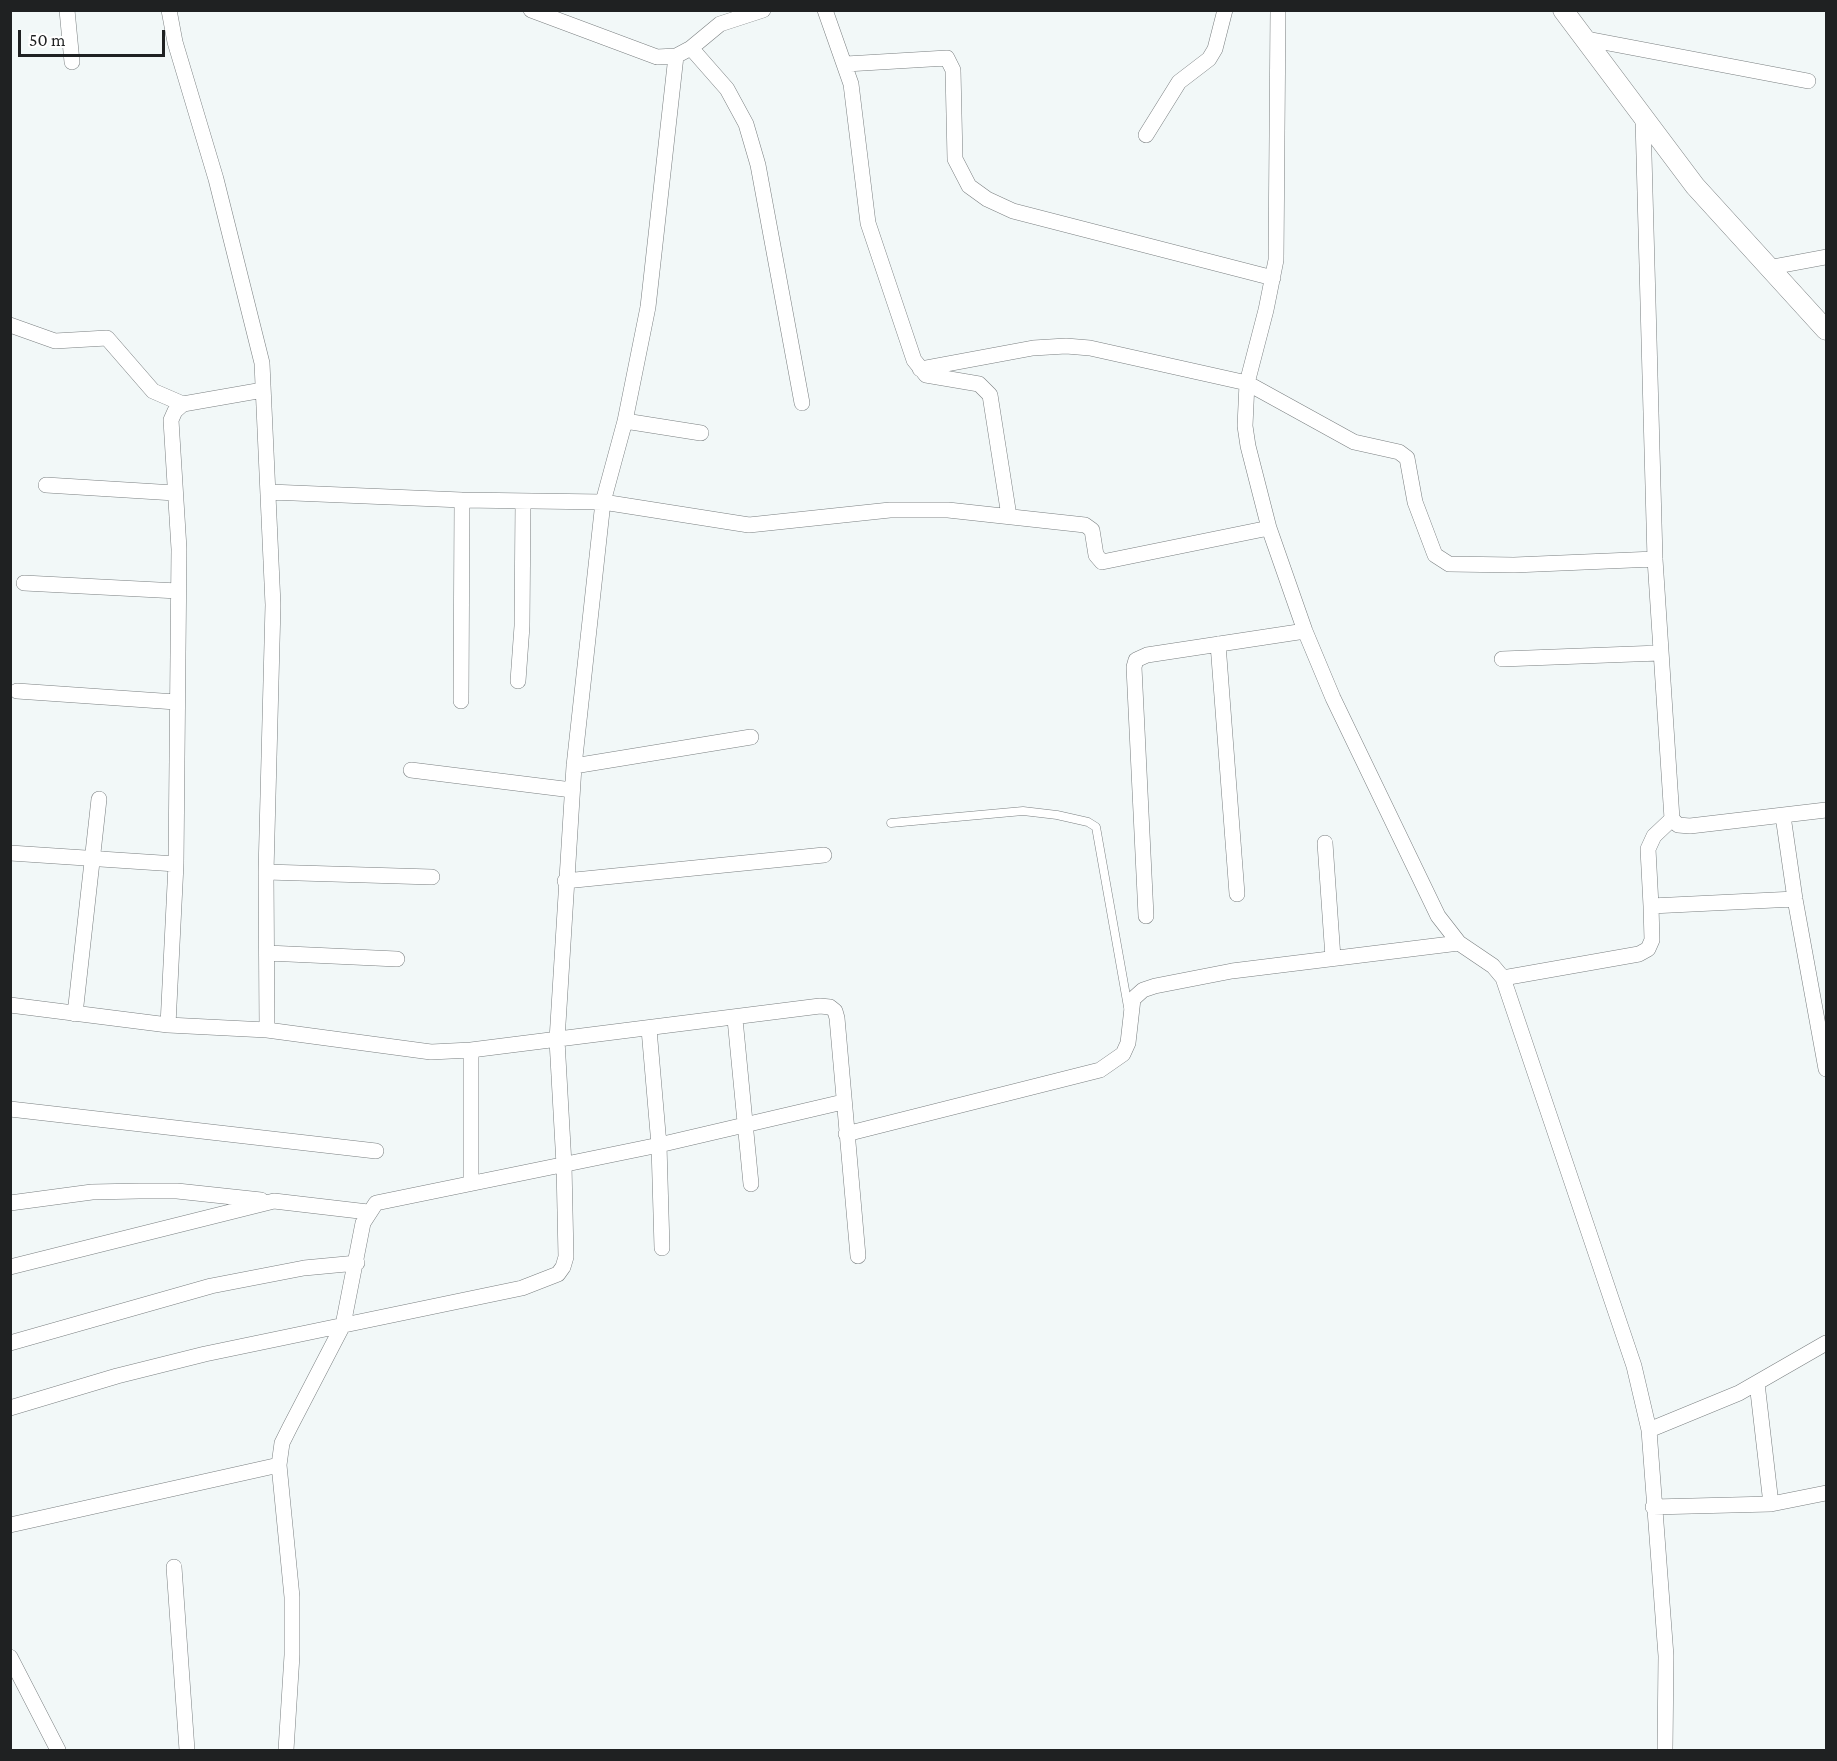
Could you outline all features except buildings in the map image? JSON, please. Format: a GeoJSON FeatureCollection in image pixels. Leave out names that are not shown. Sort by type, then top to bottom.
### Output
{"type":"FeatureCollection","features":[{"type":"Feature","properties":{"kind":"street"},"geometry":{"type":"LineString","coordinates":[[67,10],[72,62]]}},
{"type":"Feature","properties":{"kind":"street"},"geometry":{"type":"LineString","coordinates":[[169,10],[175,42],[216,180],[258,341],[263,390],[270,492],[273,605],[266,872],[267,1030]]}},
{"type":"Feature","properties":{"kind":"street"},"geometry":{"type":"LineString","coordinates":[[531,10],[657,57],[676,56],[691,48],[719,17],[763,10]]}},
{"type":"Feature","properties":{"kind":"street"},"geometry":{"type":"LineString","coordinates":[[825,10],[846,64],[853,97],[868,223],[914,360],[920,369],[934,378],[979,384],[990,395],[1009,516]]}},
{"type":"Feature","properties":{"kind":"street"},"geometry":{"type":"LineString","coordinates":[[1146,135],[1179,82],[1209,60],[1215,49],[1225,10]]}},
{"type":"Feature","properties":{"kind":"street"},"geometry":{"type":"LineString","coordinates":[[1278,10],[1276,260],[1247,383],[1245,426],[1248,446],[1269,528],[1305,631],[1333,698],[1438,916],[1459,942],[1493,966],[1503,978],[1634,1366],[1649,1430],[1666,1656],[1665,1750]]}},
{"type":"Feature","properties":{"kind":"street"},"geometry":{"type":"LineString","coordinates":[[1563,10],[1587,39],[1643,119],[1695,186],[1767,268],[1827,330]]}},
{"type":"Feature","properties":{"kind":"street"},"geometry":{"type":"LineString","coordinates":[[1587,39],[1808,81]]}},
{"type":"Feature","properties":{"kind":"street"},"geometry":{"type":"LineString","coordinates":[[691,48],[727,89],[746,124],[758,165],[802,403]]}},
{"type":"Feature","properties":{"kind":"street"},"geometry":{"type":"LineString","coordinates":[[10,1408],[165,1364],[522,1288],[558,1274],[566,1257],[564,1165],[557,1040],[565,881],[574,766],[603,502],[625,421],[648,307],[676,56]]}},
{"type":"Feature","properties":{"kind":"street"},"geometry":{"type":"LineString","coordinates":[[846,64],[947,58],[952,70],[955,159],[959,172],[969,186],[987,199],[1013,211],[1273,279]]}},
{"type":"Feature","properties":{"kind":"street"},"geometry":{"type":"LineString","coordinates":[[1643,119],[1655,559],[1671,819],[1678,825],[1690,826],[1827,810]]}},
{"type":"Feature","properties":{"kind":"street"},"geometry":{"type":"LineString","coordinates":[[1767,268],[1827,257]]}},
{"type":"Feature","properties":{"kind":"street"},"geometry":{"type":"LineString","coordinates":[[10,325],[54,341],[107,338],[153,391],[183,404]]}},
{"type":"Feature","properties":{"kind":"street"},"geometry":{"type":"LineString","coordinates":[[920,369],[1033,348],[1066,346],[1090,348],[1247,383],[1354,442],[1399,452],[1407,458],[1415,502],[1435,555],[1449,564],[1514,565],[1655,559]]}},
{"type":"Feature","properties":{"kind":"street"},"geometry":{"type":"LineString","coordinates":[[168,1025],[176,864],[178,591],[171,420],[175,411],[183,404],[263,390]]}},
{"type":"Feature","properties":{"kind":"street"},"geometry":{"type":"LineString","coordinates":[[625,421],[700,433]]}},
{"type":"Feature","properties":{"kind":"street"},"geometry":{"type":"LineString","coordinates":[[46,485],[175,493]]}},
{"type":"Feature","properties":{"kind":"street"},"geometry":{"type":"LineString","coordinates":[[270,492],[462,500],[603,502],[749,525],[837,514],[923,508],[1088,526],[1092,530],[1096,555],[1102,562],[1269,528]]}},
{"type":"Feature","properties":{"kind":"street"},"geometry":{"type":"LineString","coordinates":[[461,701],[462,500]]}},
{"type":"Feature","properties":{"kind":"street"},"geometry":{"type":"LineString","coordinates":[[518,681],[522,626],[523,501]]}},
{"type":"Feature","properties":{"kind":"street"},"geometry":{"type":"LineString","coordinates":[[24,584],[178,591]]}},
{"type":"Feature","properties":{"kind":"street"},"geometry":{"type":"LineString","coordinates":[[1146,916],[1134,667],[1140,656],[1305,631]]}},
{"type":"Feature","properties":{"kind":"street"},"geometry":{"type":"LineString","coordinates":[[1218,644],[1237,894]]}},
{"type":"Feature","properties":{"kind":"street"},"geometry":{"type":"LineString","coordinates":[[1502,659],[1660,653]]}},
{"type":"Feature","properties":{"kind":"street"},"geometry":{"type":"LineString","coordinates":[[16,691],[176,702]]}},
{"type":"Feature","properties":{"kind":"street"},"geometry":{"type":"LineString","coordinates":[[574,766],[751,737]]}},
{"type":"Feature","properties":{"kind":"street"},"geometry":{"type":"LineString","coordinates":[[411,770],[572,790]]}},
{"type":"Feature","properties":{"kind":"street"},"geometry":{"type":"LineString","coordinates":[[75,1014],[99,799]]}},
{"type":"Feature","properties":{"kind":"street"},"geometry":{"type":"LineString","coordinates":[[1783,816],[1795,899],[1827,1069]]}},
{"type":"Feature","properties":{"kind":"street"},"geometry":{"type":"LineString","coordinates":[[1503,978],[1639,954],[1648,949],[1652,940],[1648,849],[1654,836],[1671,819]]}},
{"type":"Feature","properties":{"kind":"street"},"geometry":{"type":"LineString","coordinates":[[1324,843],[1333,958]]}},
{"type":"Feature","properties":{"kind":"street"},"geometry":{"type":"LineString","coordinates":[[10,853],[176,864]]}},
{"type":"Feature","properties":{"kind":"street"},"geometry":{"type":"LineString","coordinates":[[565,881],[824,855]]}},
{"type":"Feature","properties":{"kind":"street"},"geometry":{"type":"LineString","coordinates":[[266,872],[432,877]]}},
{"type":"Feature","properties":{"kind":"street"},"geometry":{"type":"LineString","coordinates":[[1651,906],[1795,899]]}},
{"type":"Feature","properties":{"kind":"street"},"geometry":{"type":"LineString","coordinates":[[846,1134],[1100,1070],[1123,1054],[1128,1043],[1129,1011],[1133,999],[1143,990],[1155,986],[1232,971],[1459,942]]}},
{"type":"Feature","properties":{"kind":"street"},"geometry":{"type":"LineString","coordinates":[[267,953],[397,959]]}},
{"type":"Feature","properties":{"kind":"street"},"geometry":{"type":"LineString","coordinates":[[10,1005],[168,1025],[267,1030],[408,1049],[471,1050],[735,1019],[820,1006],[835,1011],[858,1256]]}},
{"type":"Feature","properties":{"kind":"street"},"geometry":{"type":"LineString","coordinates":[[735,1019],[751,1184]]}},
{"type":"Feature","properties":{"kind":"street"},"geometry":{"type":"LineString","coordinates":[[649,1029],[659,1145],[662,1248]]}},
{"type":"Feature","properties":{"kind":"street"},"geometry":{"type":"LineString","coordinates":[[471,1050],[471,1182]]}},
{"type":"Feature","properties":{"kind":"street"},"geometry":{"type":"LineString","coordinates":[[286,1750],[292,1655],[291,1597],[279,1465],[282,1443],[343,1325],[357,1263],[363,1222],[368,1212],[376,1203],[386,1199],[659,1145],[843,1102]]}},
{"type":"Feature","properties":{"kind":"street"},"geometry":{"type":"LineString","coordinates":[[10,1109],[376,1151]]}},
{"type":"Feature","properties":{"kind":"street"},"geometry":{"type":"LineString","coordinates":[[10,1203],[92,1192],[177,1191],[368,1212]]}},
{"type":"Feature","properties":{"kind":"street"},"geometry":{"type":"LineString","coordinates":[[10,1267],[274,1201]]}},
{"type":"Feature","properties":{"kind":"street"},"geometry":{"type":"LineString","coordinates":[[10,1343],[221,1284],[304,1268],[357,1263]]}},
{"type":"Feature","properties":{"kind":"street"},"geometry":{"type":"LineString","coordinates":[[1649,1430],[1739,1393],[1827,1342]]}},
{"type":"Feature","properties":{"kind":"street"},"geometry":{"type":"LineString","coordinates":[[1757,1383],[1771,1504]]}},
{"type":"Feature","properties":{"kind":"street"},"geometry":{"type":"LineString","coordinates":[[10,1525],[279,1465]]}},
{"type":"Feature","properties":{"kind":"street"},"geometry":{"type":"LineString","coordinates":[[1653,1507],[1771,1504],[1827,1493]]}},
{"type":"Feature","properties":{"kind":"street"},"geometry":{"type":"LineString","coordinates":[[174,1567],[187,1750]]}},
{"type":"Feature","properties":{"kind":"street"},"geometry":{"type":"LineString","coordinates":[[10,1657],[58,1750]]}},
{"type":"Feature","properties":{"kind":"lane"},"geometry":{"type":"LineString","coordinates":[[891,823],[1023,811],[1068,817],[1088,822],[1096,827],[1129,1011]]}}]}
